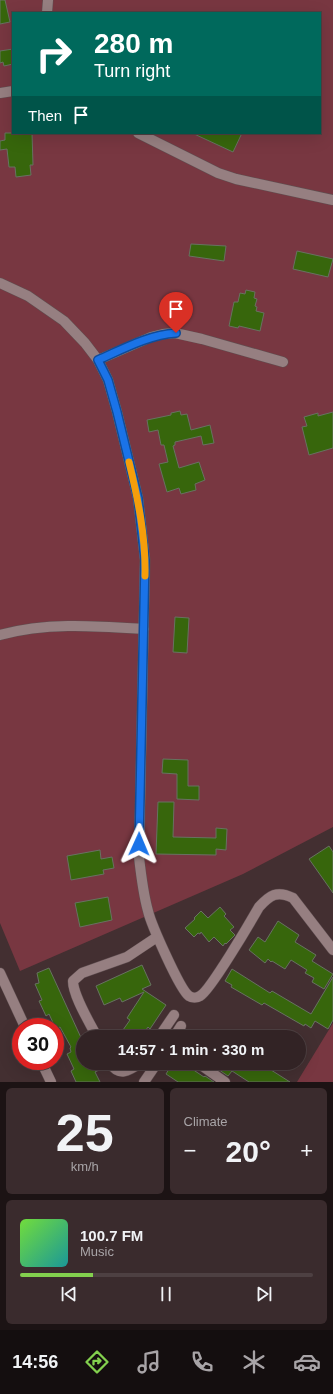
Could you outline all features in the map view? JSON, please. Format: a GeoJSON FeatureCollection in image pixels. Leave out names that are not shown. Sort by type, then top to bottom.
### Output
{"type":"FeatureCollection","features":[{"type":"Feature","properties":{"kind":"street"},"geometry":{"type":"LineString","coordinates":[[48,0],[48,12]]}},
{"type":"Feature","properties":{"kind":"street"},"geometry":{"type":"LineString","coordinates":[[0,93],[12,91]]}},
{"type":"Feature","properties":{"kind":"street"},"geometry":{"type":"LineString","coordinates":[[140,134],[218,173],[236,179],[333,200]]}},
{"type":"Feature","properties":{"kind":"street"},"geometry":{"type":"LineString","coordinates":[[0,283],[28,296],[64,321],[85,343],[98,360],[110,386],[138,498],[145,560],[139,857],[142,883],[148,913],[157,937],[184,992],[190,997],[195,998],[202,996],[206,992],[259,907],[268,898],[275,894],[286,894],[293,898],[333,950]]}},
{"type":"Feature","properties":{"kind":"street"},"geometry":{"type":"LineString","coordinates":[[98,360],[151,337],[176,333],[284,362]]}},
{"type":"Feature","properties":{"kind":"street"},"geometry":{"type":"LineString","coordinates":[[0,635],[42,626],[88,626],[144,629]]}},
{"type":"Feature","properties":{"kind":"street"},"geometry":{"type":"LineString","coordinates":[[94,1030],[76,995],[73,981],[82,973],[127,957],[157,937]]}},
{"type":"Feature","properties":{"kind":"street"},"geometry":{"type":"LineString","coordinates":[[0,973],[21,1018]]}},
{"type":"Feature","properties":{"kind":"street"},"geometry":{"type":"LineString","coordinates":[[164,1030],[174,1015]]}},
{"type":"Feature","properties":{"kind":"street"},"geometry":{"type":"LineString","coordinates":[[178,1030],[181,1026]]}},
{"type":"Feature","properties":{"kind":"street"},"geometry":{"type":"LineString","coordinates":[[45,1070],[51,1082]]}},
{"type":"Feature","properties":{"kind":"street"},"geometry":{"type":"LineString","coordinates":[[116,1070],[119,1072],[128,1070]]}},
{"type":"Feature","properties":{"kind":"street"},"geometry":{"type":"LineString","coordinates":[[144,1082],[152,1070]]}},
{"type":"Feature","properties":{"kind":"street"},"geometry":{"type":"LineString","coordinates":[[208,1070],[225,1082]]}},
{"type":"Feature","properties":{"kind":"shaded area"},"geometry":{"type":"Polygon","coordinates":[[[0,0],[333,0],[333,827],[243,874],[20,971],[0,923],[0,0]]]}},
{"type":"Feature","properties":{"kind":"shaded area"},"geometry":{"type":"Polygon","coordinates":[[[333,1023],[333,1082],[297,1082],[304,1070],[306,1070],[306,1067],[333,1023]]]}},
{"type":"Feature","properties":{"kind":"building"},"geometry":{"type":"Polygon","coordinates":[[[0,0],[5,0],[10,22],[0,24],[0,0]]]}},
{"type":"Feature","properties":{"kind":"building"},"geometry":{"type":"Polygon","coordinates":[[[12,49],[12,64],[4,66],[3,62],[0,63],[0,51],[12,49]]]}},
{"type":"Feature","properties":{"kind":"building"},"geometry":{"type":"Polygon","coordinates":[[[5,133],[32,134],[33,165],[30,165],[31,175],[16,177],[15,167],[9,167],[7,149],[0,150],[0,141],[5,140],[5,133]]]}},
{"type":"Feature","properties":{"kind":"building"},"geometry":{"type":"Polygon","coordinates":[[[194,134],[242,134],[233,152],[194,134]]]}},
{"type":"Feature","properties":{"kind":"building"},"geometry":{"type":"Polygon","coordinates":[[[191,244],[226,246],[224,261],[189,256],[191,244]]]}},
{"type":"Feature","properties":{"kind":"building"},"geometry":{"type":"Polygon","coordinates":[[[297,251],[333,259],[328,277],[293,269],[297,251]]]}},
{"type":"Feature","properties":{"kind":"building"},"geometry":{"type":"Polygon","coordinates":[[[246,290],[255,292],[254,298],[257,299],[255,306],[257,307],[256,311],[264,313],[260,331],[239,326],[238,328],[229,326],[234,302],[238,302],[240,293],[245,294],[246,290]]]}},
{"type":"Feature","properties":{"kind":"building"},"geometry":{"type":"Polygon","coordinates":[[[180,411],[181,415],[187,414],[191,430],[210,425],[214,443],[203,445],[201,436],[175,442],[175,445],[173,446],[179,468],[199,462],[205,480],[195,484],[196,490],[181,494],[179,488],[167,492],[159,464],[168,462],[164,445],[161,445],[158,430],[149,432],[147,420],[171,415],[171,413],[180,411]]]}},
{"type":"Feature","properties":{"kind":"building"},"geometry":{"type":"Polygon","coordinates":[[[333,412],[333,448],[309,455],[302,427],[307,426],[304,417],[318,413],[318,416],[333,412]]]}},
{"type":"Feature","properties":{"kind":"building"},"geometry":{"type":"Polygon","coordinates":[[[175,617],[189,618],[187,653],[173,652],[175,617]]]}},
{"type":"Feature","properties":{"kind":"building"},"geometry":{"type":"Polygon","coordinates":[[[163,759],[188,760],[188,786],[199,786],[199,800],[177,799],[177,774],[162,773],[163,759]]]}},
{"type":"Feature","properties":{"kind":"building"},"geometry":{"type":"Polygon","coordinates":[[[158,802],[174,802],[173,837],[216,838],[216,828],[227,829],[226,850],[216,849],[216,855],[156,854],[158,802]]]}},
{"type":"Feature","properties":{"kind":"building"},"geometry":{"type":"Polygon","coordinates":[[[329,846],[333,852],[333,893],[309,859],[329,846]]]}},
{"type":"Feature","properties":{"kind":"building"},"geometry":{"type":"Polygon","coordinates":[[[100,850],[101,859],[112,857],[114,868],[103,870],[104,874],[71,880],[67,856],[100,850]]]}},
{"type":"Feature","properties":{"kind":"building"},"geometry":{"type":"Polygon","coordinates":[[[108,897],[112,920],[80,927],[75,903],[108,897]]]}},
{"type":"Feature","properties":{"kind":"building"},"geometry":{"type":"Polygon","coordinates":[[[220,907],[226,914],[224,916],[234,927],[230,930],[235,935],[223,946],[214,937],[209,942],[201,932],[194,937],[185,928],[201,911],[208,918],[220,907]]]}},
{"type":"Feature","properties":{"kind":"building"},"geometry":{"type":"Polygon","coordinates":[[[278,921],[299,935],[295,942],[316,955],[312,961],[333,974],[324,989],[312,982],[314,978],[305,973],[307,970],[291,960],[285,969],[268,959],[265,963],[249,950],[258,937],[265,942],[278,921]]]}},
{"type":"Feature","properties":{"kind":"building"},"geometry":{"type":"Polygon","coordinates":[[[142,965],[151,985],[142,989],[166,1005],[150,1029],[148,1027],[146,1030],[123,1030],[130,1020],[127,1018],[144,992],[122,1002],[120,998],[104,1005],[96,986],[142,965]]]}},
{"type":"Feature","properties":{"kind":"building"},"geometry":{"type":"Polygon","coordinates":[[[49,968],[77,1030],[76,1030],[76,1070],[99,1070],[95,1072],[100,1082],[76,1082],[71,1071],[74,1069],[67,1054],[71,1052],[71,1047],[64,1034],[64,1018],[51,1018],[49,1014],[46,1016],[39,1001],[42,1000],[35,984],[39,983],[37,973],[49,968]]]}},
{"type":"Feature","properties":{"kind":"building"},"geometry":{"type":"Polygon","coordinates":[[[232,969],[270,993],[272,991],[311,1014],[333,977],[333,1020],[328,1029],[315,1021],[311,1028],[305,1024],[304,1026],[264,1003],[262,1005],[231,987],[232,985],[225,981],[232,969]]]}},
{"type":"Feature","properties":{"kind":"building"},"geometry":{"type":"Polygon","coordinates":[[[168,1070],[194,1070],[214,1082],[178,1082],[166,1074],[168,1070]]]}},
{"type":"Feature","properties":{"kind":"building"},"geometry":{"type":"Polygon","coordinates":[[[219,1070],[271,1070],[290,1082],[249,1082],[232,1071],[228,1076],[219,1070]]]}},
{"type":"Feature","properties":{"kind":"slow traffic"},"geometry":{"type":"LineString","coordinates":[[129,462],[138,498],[145,560],[145,576]]}},
{"type":"Feature","properties":{"kind":"route"},"geometry":{"type":"LineString","coordinates":[[139,844],[145,560],[138,498],[108,380],[98,360],[151,337],[176,333]]}}]}
